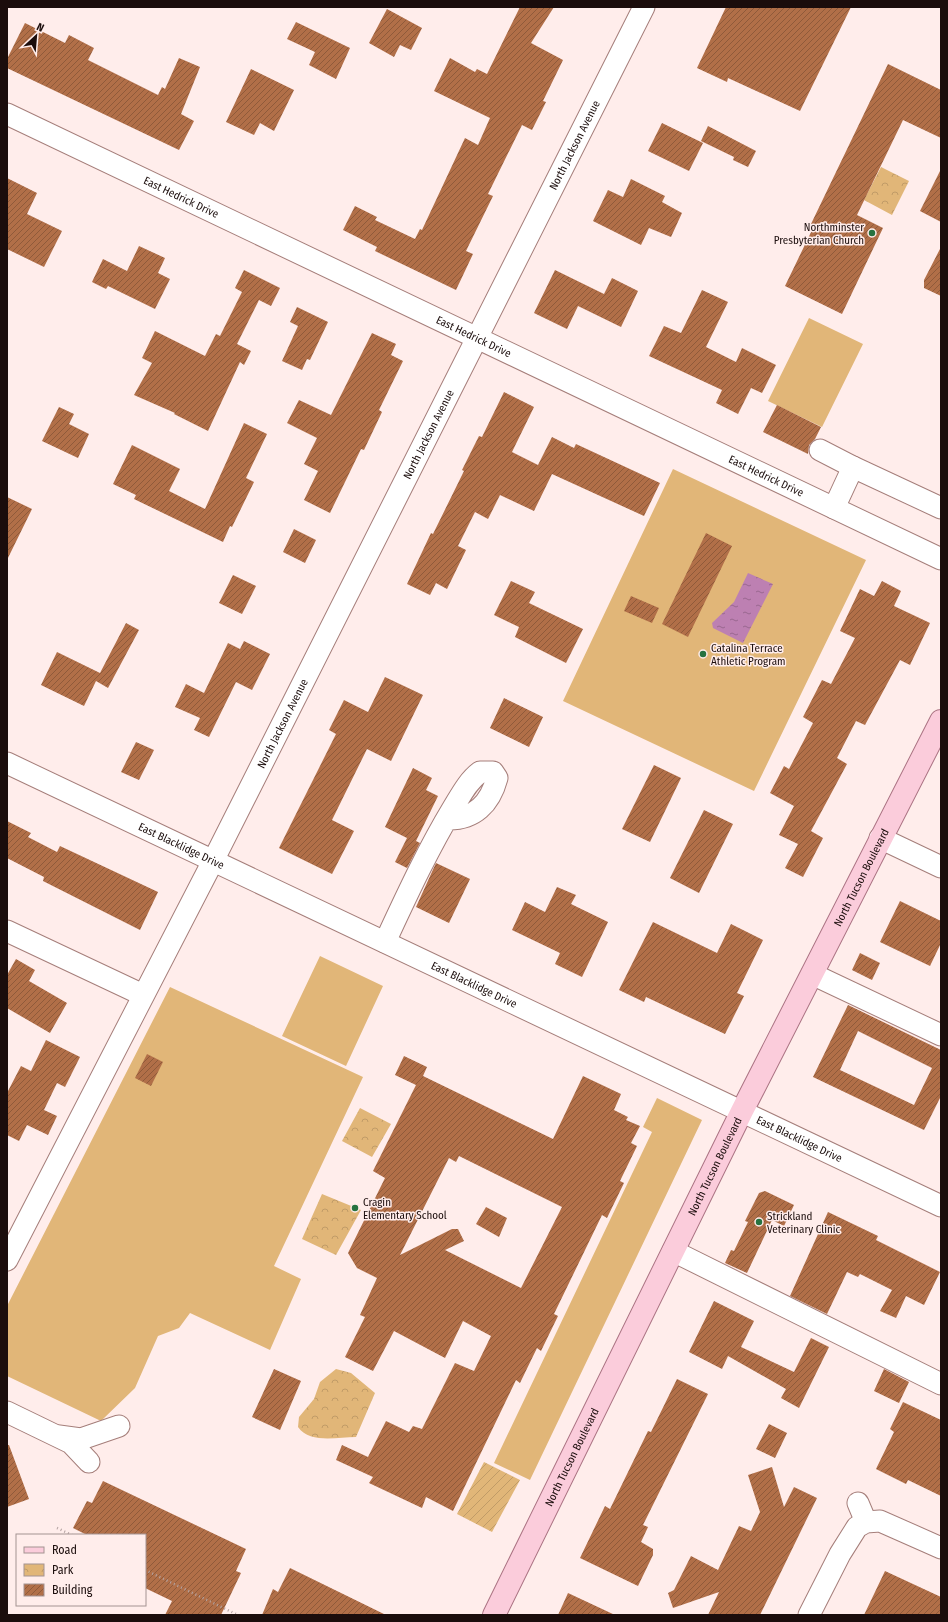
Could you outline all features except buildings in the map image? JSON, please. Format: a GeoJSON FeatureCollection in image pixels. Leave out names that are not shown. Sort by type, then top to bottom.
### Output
{"type":"FeatureCollection","features":[{"type":"Feature","properties":{"kind":"main road","name":"North Tucson Boulevard"},"geometry":{"type":"LineString","coordinates":[[494,1615],[742,1111],[941,721]]}},
{"type":"Feature","properties":{"kind":"street","name":"North Jackson Avenue"},"geometry":{"type":"LineString","coordinates":[[7,1260],[212,861],[644,7]]}},
{"type":"Feature","properties":{"kind":"street","name":"East Hedrick Drive"},"geometry":{"type":"LineString","coordinates":[[7,114],[941,559]]}},
{"type":"Feature","properties":{"kind":"street"},"geometry":{"type":"LineString","coordinates":[[820,450],[941,508]]}},
{"type":"Feature","properties":{"kind":"street"},"geometry":{"type":"LineString","coordinates":[[834,508],[853,466]]}},
{"type":"Feature","properties":{"kind":"street","name":"East Blacklidge Drive"},"geometry":{"type":"LineString","coordinates":[[7,763],[941,1206]]}},
{"type":"Feature","properties":{"kind":"street"},"geometry":{"type":"LineString","coordinates":[[385,942],[409,890],[446,819]]}},
{"type":"Feature","properties":{"kind":"street"},"geometry":{"type":"LineString","coordinates":[[880,838],[941,867]]}},
{"type":"Feature","properties":{"kind":"street"},"geometry":{"type":"LineString","coordinates":[[7,931],[143,996]]}},
{"type":"Feature","properties":{"kind":"street"},"geometry":{"type":"LineString","coordinates":[[812,974],[941,1035]]}},
{"type":"Feature","properties":{"kind":"street"},"geometry":{"type":"LineString","coordinates":[[673,1251],[941,1384]]}},
{"type":"Feature","properties":{"kind":"street"},"geometry":{"type":"LineString","coordinates":[[7,1412],[71,1443],[90,1462]]}},
{"type":"Feature","properties":{"kind":"street"},"geometry":{"type":"LineString","coordinates":[[54,1435],[81,1440],[119,1426]]}},
{"type":"Feature","properties":{"kind":"street"},"geometry":{"type":"LineString","coordinates":[[858,1503],[866,1522]]}},
{"type":"Feature","properties":{"kind":"street"},"geometry":{"type":"LineString","coordinates":[[809,1615],[851,1533],[857,1526],[866,1522],[880,1521],[889,1523],[941,1548]]}},
{"type":"Feature","properties":{"kind":"path"},"geometry":{"type":"LineString","coordinates":[[57,1528],[70,1534]]}},
{"type":"Feature","properties":{"kind":"path"},"geometry":{"type":"LineString","coordinates":[[146,1570],[238,1615]]}},
{"type":"Feature","properties":{"kind":"green space"},"geometry":{"type":"Polygon","coordinates":[[[881,167],[909,181],[892,215],[864,200],[881,167]]]}},
{"type":"Feature","properties":{"kind":"green space"},"geometry":{"type":"Polygon","coordinates":[[[809,318],[863,344],[822,427],[768,401],[809,318]]]}},
{"type":"Feature","properties":{"kind":"green space","name":"Catalina Terrace Athletic Program"},"geometry":{"type":"Polygon","coordinates":[[[673,469],[866,560],[754,791],[563,701],[673,469]]]}},
{"type":"Feature","properties":{"kind":"green space"},"geometry":{"type":"Polygon","coordinates":[[[320,956],[383,986],[346,1066],[282,1036],[320,956]]]}},
{"type":"Feature","properties":{"kind":"green space"},"geometry":{"type":"Polygon","coordinates":[[[170,987],[363,1077],[274,1266],[301,1279],[270,1350],[190,1313],[179,1328],[158,1336],[135,1388],[101,1421],[7,1376],[7,1306],[170,987]]]}},
{"type":"Feature","properties":{"kind":"green space"},"geometry":{"type":"Polygon","coordinates":[[[657,1098],[702,1120],[530,1480],[494,1463],[652,1132],[643,1127],[657,1098]]]}},
{"type":"Feature","properties":{"kind":"green space"},"geometry":{"type":"Polygon","coordinates":[[[360,1108],[391,1124],[372,1157],[342,1141],[360,1108]]]}},
{"type":"Feature","properties":{"kind":"green space"},"geometry":{"type":"Polygon","coordinates":[[[322,1194],[361,1210],[336,1255],[302,1239],[322,1194]]]}},
{"type":"Feature","properties":{"kind":"green space"},"geometry":{"type":"Polygon","coordinates":[[[336,1369],[351,1373],[375,1393],[356,1437],[317,1438],[309,1436],[298,1427],[299,1417],[314,1399],[320,1382],[336,1369]]]}},
{"type":"Feature","properties":{"kind":"green space"},"geometry":{"type":"Polygon","coordinates":[[[484,1462],[520,1480],[492,1532],[457,1514],[484,1462]]]}},
{"type":"Feature","properties":{"kind":"water"},"geometry":{"type":"Polygon","coordinates":[[[748,573],[773,584],[743,643],[713,628],[712,623],[734,602],[748,573]]]}},
{"type":"Feature","properties":{"kind":"place","name":"Northminster Presbyterian Church"},"geometry":{"type":"Point","coordinates":[872,233]}},
{"type":"Feature","properties":{"kind":"place","name":"Catalina Terrace Athletic Program"},"geometry":{"type":"Point","coordinates":[703,654]}},
{"type":"Feature","properties":{"kind":"place","name":"Cragin Elementary School"},"geometry":{"type":"Point","coordinates":[355,1208]}},
{"type":"Feature","properties":{"kind":"place","name":"Strickland Veterinary Clinic"},"geometry":{"type":"Point","coordinates":[759,1222]}}]}
